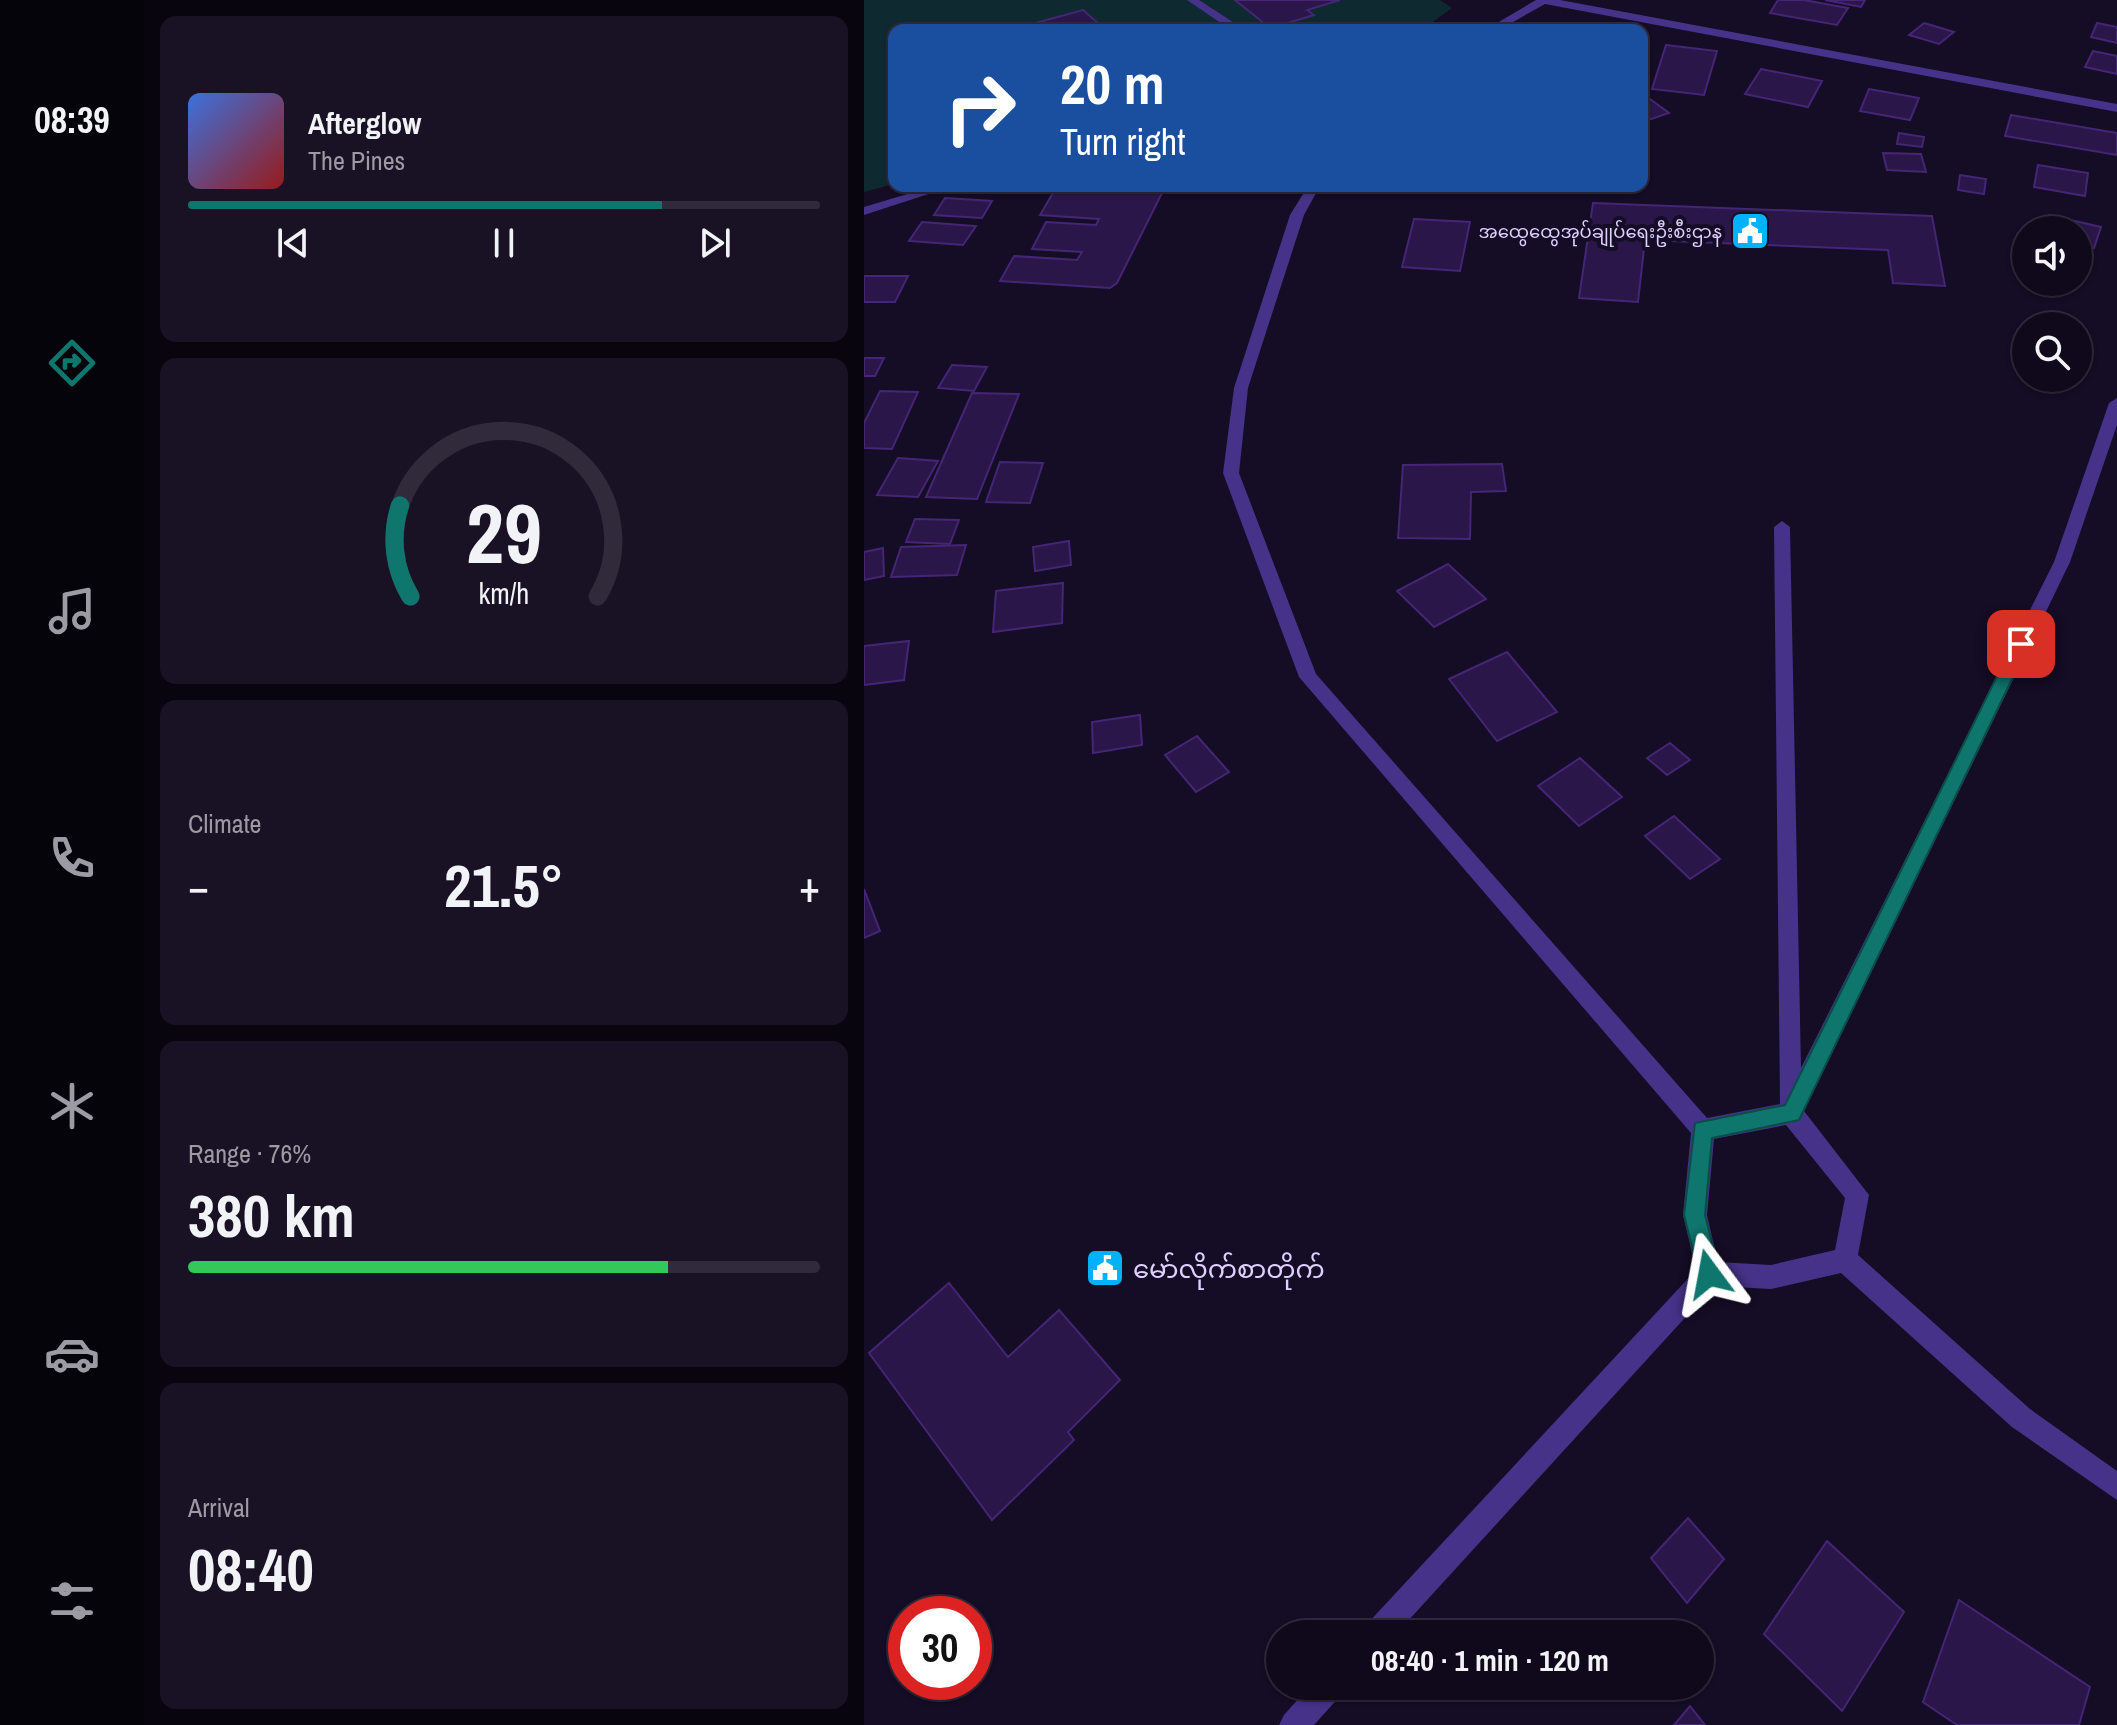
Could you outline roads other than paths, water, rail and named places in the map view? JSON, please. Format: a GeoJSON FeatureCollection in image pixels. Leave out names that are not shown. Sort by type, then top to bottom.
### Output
{"type":"FeatureCollection","features":[{"type":"Feature","properties":{"kind":"street"},"geometry":{"type":"LineString","coordinates":[[1192,0],[1230,24]]}},
{"type":"Feature","properties":{"kind":"street"},"geometry":{"type":"LineString","coordinates":[[1502,24],[1544,0],[2117,108]]}},
{"type":"Feature","properties":{"kind":"street"},"geometry":{"type":"LineString","coordinates":[[864,211],[927,192]]}},
{"type":"Feature","properties":{"kind":"street"},"geometry":{"type":"LineString","coordinates":[[1310,192],[1297,215],[1241,388],[1231,473],[1308,677],[1703,1130],[1695,1215],[1709,1274]]}},
{"type":"Feature","properties":{"kind":"street"},"geometry":{"type":"LineString","coordinates":[[1791,1113],[2062,562],[2117,403]]}},
{"type":"Feature","properties":{"kind":"street"},"geometry":{"type":"LineString","coordinates":[[1782,527],[1791,1113],[1857,1195],[1845,1260]]}},
{"type":"Feature","properties":{"kind":"street"},"geometry":{"type":"LineString","coordinates":[[1703,1130],[1791,1113]]}},
{"type":"Feature","properties":{"kind":"street"},"geometry":{"type":"LineString","coordinates":[[1709,1274],[1771,1277],[1845,1260]]}},
{"type":"Feature","properties":{"kind":"street"},"geometry":{"type":"LineString","coordinates":[[1845,1260],[2021,1418],[2117,1487]]}},
{"type":"Feature","properties":{"kind":"street"},"geometry":{"type":"LineString","coordinates":[[1390,1620],[1709,1274]]}},
{"type":"Feature","properties":{"kind":"street"},"geometry":{"type":"LineString","coordinates":[[1294,1725],[1317,1700]]}},
{"type":"Feature","properties":{"kind":"place","name":"အထွေထွေအုပ်ချုပ်ရေးဦးစီးဌာန"},"geometry":{"type":"Point","coordinates":[1750,231]}},
{"type":"Feature","properties":{"kind":"place","name":"မော်လိုက်စာတိုက်"},"geometry":{"type":"Point","coordinates":[1105,1268]}}]}
